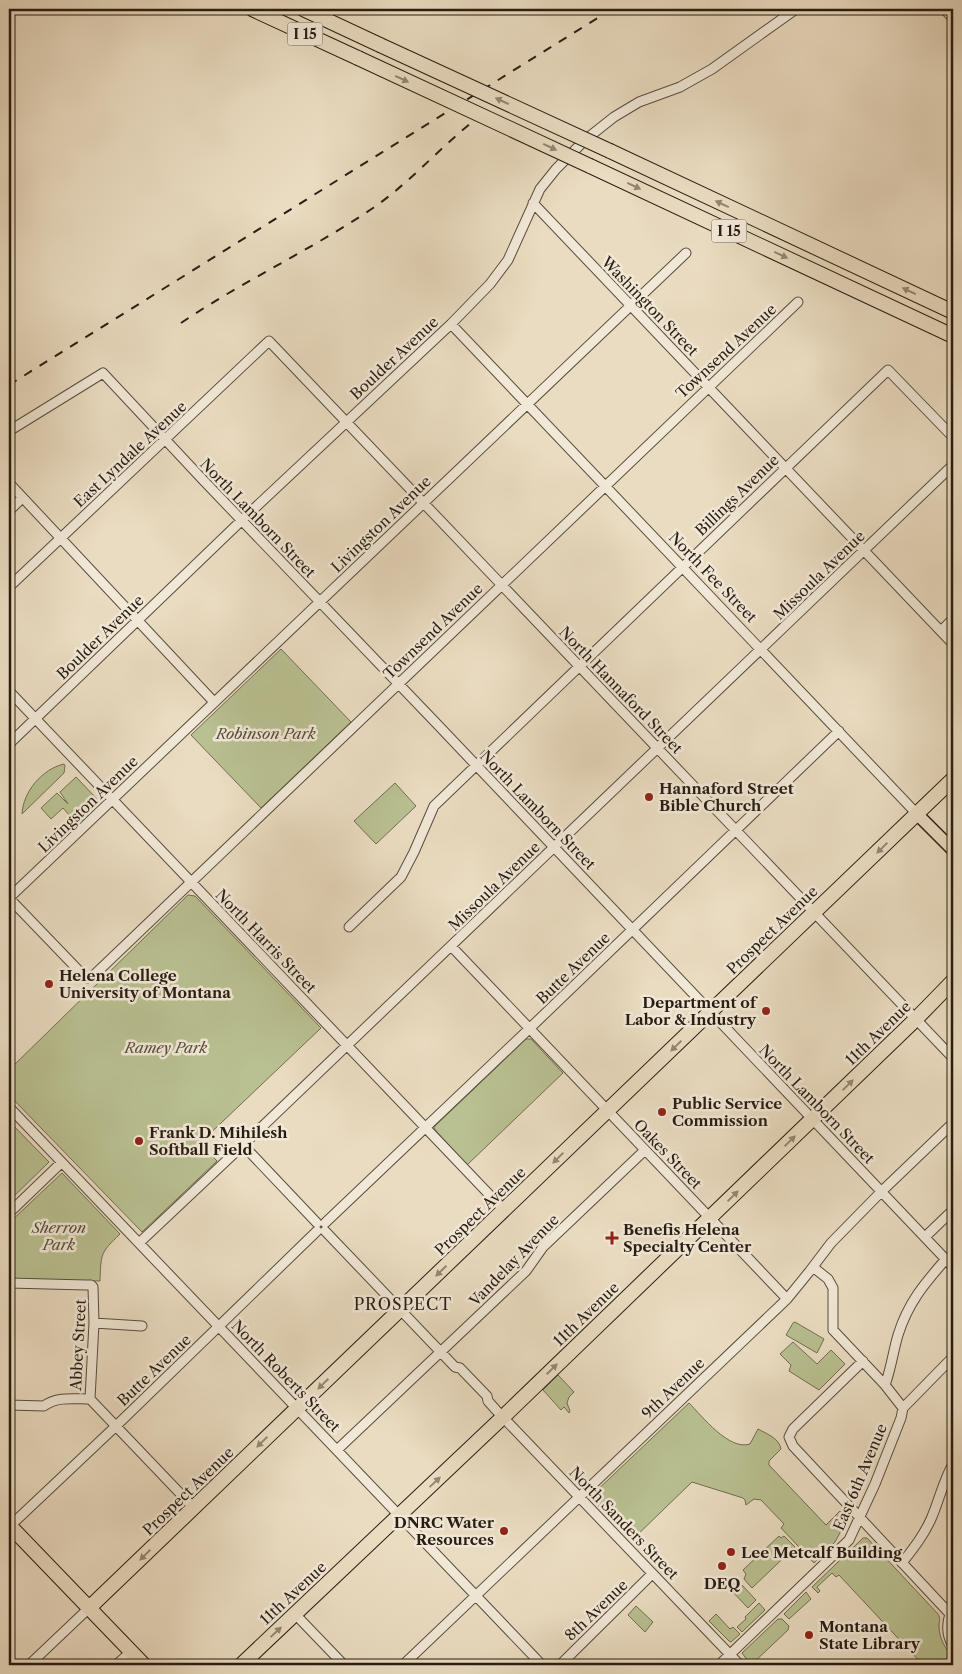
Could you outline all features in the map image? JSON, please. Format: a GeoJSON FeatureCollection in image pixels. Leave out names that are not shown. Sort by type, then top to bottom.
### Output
{"type":"FeatureCollection","features":[{"type":"Feature","properties":{"kind":"highway","name":"I 15"},"geometry":{"type":"LineString","coordinates":[[252,9],[953,336]]}},
{"type":"Feature","properties":{"kind":"highway","name":"I 15"},"geometry":{"type":"LineString","coordinates":[[303,9],[953,312]]}},
{"type":"Feature","properties":{"kind":"highway"},"geometry":{"type":"LineString","coordinates":[[910,316],[927,331],[953,347]]}},
{"type":"Feature","properties":{"kind":"highway","name":"Prospect Avenue"},"geometry":{"type":"LineString","coordinates":[[89,1608],[953,779]]}},
{"type":"Feature","properties":{"kind":"highway","name":"11th Avenue"},"geometry":{"type":"LineString","coordinates":[[241,1665],[503,1417],[953,983]]}},
{"type":"Feature","properties":{"kind":"highway"},"geometry":{"type":"LineString","coordinates":[[9,1526],[144,1665]]}},
{"type":"Feature","properties":{"kind":"main road","name":"North Fee Street"},"geometry":{"type":"LineString","coordinates":[[917,814],[953,850]]}},
{"type":"Feature","properties":{"kind":"street"},"geometry":{"type":"LineString","coordinates":[[9,13],[13,9]]}},
{"type":"Feature","properties":{"kind":"street","name":"Boulder Avenue"},"geometry":{"type":"LineString","coordinates":[[9,744],[346,421],[451,324],[499,273],[508,260],[540,190],[556,169],[584,140],[614,117],[639,102],[680,87],[712,69],[796,9]]}},
{"type":"Feature","properties":{"kind":"street"},"geometry":{"type":"LineString","coordinates":[[944,9],[953,18]]}},
{"type":"Feature","properties":{"kind":"street","name":"Washington Street"},"geometry":{"type":"LineString","coordinates":[[533,203],[953,644]]}},
{"type":"Feature","properties":{"kind":"street","name":"Livingston Avenue"},"geometry":{"type":"LineString","coordinates":[[9,898],[686,253]]}},
{"type":"Feature","properties":{"kind":"street","name":"Townsend Avenue"},"geometry":{"type":"LineString","coordinates":[[9,898],[87,978],[93,976],[798,302]]}},
{"type":"Feature","properties":{"kind":"street","name":"North Fee Street"},"geometry":{"type":"LineString","coordinates":[[451,324],[917,814]]}},
{"type":"Feature","properties":{"kind":"street","name":"North Hannaford Street"},"geometry":{"type":"LineString","coordinates":[[269,341],[953,1058]]}},
{"type":"Feature","properties":{"kind":"street","name":"East Lyndale Avenue"},"geometry":{"type":"LineString","coordinates":[[9,587],[269,341]]}},
{"type":"Feature","properties":{"kind":"street","name":"Billings Avenue"},"geometry":{"type":"LineString","coordinates":[[349,927],[401,878],[434,806],[888,370],[953,437]]}},
{"type":"Feature","properties":{"kind":"street","name":"North Lamborn Street"},"geometry":{"type":"LineString","coordinates":[[9,431],[103,373],[953,1267]]}},
{"type":"Feature","properties":{"kind":"street","name":"Missoula Avenue"},"geometry":{"type":"LineString","coordinates":[[139,1243],[953,465]]}},
{"type":"Feature","properties":{"kind":"street"},"geometry":{"type":"LineString","coordinates":[[9,483],[214,702]]}},
{"type":"Feature","properties":{"kind":"street"},"geometry":{"type":"LineString","coordinates":[[9,511],[22,498]]}},
{"type":"Feature","properties":{"kind":"street"},"geometry":{"type":"LineString","coordinates":[[941,631],[953,619]]}},
{"type":"Feature","properties":{"kind":"street","name":"North Harris Street"},"geometry":{"type":"LineString","coordinates":[[9,691],[504,1210]]}},
{"type":"Feature","properties":{"kind":"street","name":"Butte Avenue"},"geometry":{"type":"LineString","coordinates":[[9,1526],[116,1426],[839,731]]}},
{"type":"Feature","properties":{"kind":"street","name":"Oakes Street"},"geometry":{"type":"LineString","coordinates":[[451,946],[787,1299]]}},
{"type":"Feature","properties":{"kind":"street","name":"North Roberts Street"},"geometry":{"type":"LineString","coordinates":[[9,1107],[542,1665]]}},
{"type":"Feature","properties":{"kind":"street","name":"9th Avenue"},"geometry":{"type":"LineString","coordinates":[[403,1665],[787,1299],[831,1243],[953,1123]]}},
{"type":"Feature","properties":{"kind":"street","name":"North Sanders Street"},"geometry":{"type":"LineString","coordinates":[[243,1145],[401,1309],[455,1367],[456,1372],[482,1400],[488,1400],[740,1665]]}},
{"type":"Feature","properties":{"kind":"street","name":"Vandelay Avenue"},"geometry":{"type":"LineString","coordinates":[[337,1450],[526,1271],[543,1247],[645,1150]]}},
{"type":"Feature","properties":{"kind":"street"},"geometry":{"type":"LineString","coordinates":[[9,1213],[61,1163]]}},
{"type":"Feature","properties":{"kind":"street"},"geometry":{"type":"LineString","coordinates":[[925,1237],[953,1210]]}},
{"type":"Feature","properties":{"kind":"street"},"geometry":{"type":"LineString","coordinates":[[885,1385],[890,1372],[898,1335],[909,1307],[925,1282],[946,1259]]}},
{"type":"Feature","properties":{"kind":"street"},"geometry":{"type":"LineString","coordinates":[[813,1266],[828,1279],[834,1288],[833,1330],[885,1385],[903,1408]]}},
{"type":"Feature","properties":{"kind":"street","name":"Abbey Street"},"geometry":{"type":"LineString","coordinates":[[9,1283],[91,1285],[94,1291],[94,1323],[90,1399]]}},
{"type":"Feature","properties":{"kind":"street"},"geometry":{"type":"LineString","coordinates":[[94,1323],[142,1326]]}},
{"type":"Feature","properties":{"kind":"street","name":"East 6th Avenue"},"geometry":{"type":"LineString","coordinates":[[719,1665],[849,1540],[875,1484],[901,1418],[903,1408],[953,1357]]}},
{"type":"Feature","properties":{"kind":"street"},"geometry":{"type":"LineString","coordinates":[[863,1361],[793,1428],[789,1437],[793,1446],[902,1563],[952,1611],[947,1627],[953,1646]]}},
{"type":"Feature","properties":{"kind":"street"},"geometry":{"type":"LineString","coordinates":[[9,1405],[44,1406],[50,1401],[57,1399],[90,1399],[194,1508]]}},
{"type":"Feature","properties":{"kind":"street"},"geometry":{"type":"LineString","coordinates":[[902,1563],[921,1538],[930,1521],[953,1464]]}},
{"type":"Feature","properties":{"kind":"street","name":"8th Avenue"},"geometry":{"type":"LineString","coordinates":[[560,1665],[652,1574]]}},
{"type":"Feature","properties":{"kind":"street","name":"Prospect Avenue"},"geometry":{"type":"LineString","coordinates":[[30,1665],[89,1608]]}},
{"type":"Feature","properties":{"kind":"street"},"geometry":{"type":"LineString","coordinates":[[295,1614],[344,1665]]}},
{"type":"Feature","properties":{"kind":"street"},"geometry":{"type":"LineString","coordinates":[[116,1665],[130,1652]]}},
{"type":"Feature","properties":{"kind":"green space","name":"Robinson Park"},"geometry":{"type":"Polygon","coordinates":[[[281,649],[351,722],[261,808],[191,735],[281,649]]]}},
{"type":"Feature","properties":{"kind":"green space"},"geometry":{"type":"Polygon","coordinates":[[[64,764],[64,773],[22,814],[26,798],[35,783],[48,771],[64,764]]]}},
{"type":"Feature","properties":{"kind":"green space"},"geometry":{"type":"Polygon","coordinates":[[[76,777],[98,800],[76,823],[63,808],[51,819],[41,808],[57,793],[68,804],[60,792],[76,777]]]}},
{"type":"Feature","properties":{"kind":"green space"},"geometry":{"type":"Polygon","coordinates":[[[395,783],[416,806],[376,844],[354,821],[395,783]]]}},
{"type":"Feature","properties":{"kind":"green space","name":"Ramey Park"},"geometry":{"type":"Polygon","coordinates":[[[188,895],[195,896],[321,1028],[200,1143],[217,1161],[142,1232],[9,1095],[9,1070],[188,895]]]}},
{"type":"Feature","properties":{"kind":"green space"},"geometry":{"type":"Polygon","coordinates":[[[526,1039],[531,1039],[563,1073],[467,1165],[434,1128],[526,1039]]]}},
{"type":"Feature","properties":{"kind":"green space"},"geometry":{"type":"Polygon","coordinates":[[[9,1121],[49,1162],[9,1201],[9,1121]]]}},
{"type":"Feature","properties":{"kind":"green space","name":"Sherron Park"},"geometry":{"type":"Polygon","coordinates":[[[62,1173],[120,1234],[103,1254],[100,1281],[9,1279],[9,1223],[62,1173]]]}},
{"type":"Feature","properties":{"kind":"green space"},"geometry":{"type":"Polygon","coordinates":[[[795,1322],[824,1339],[817,1353],[786,1335],[795,1322]]]}},
{"type":"Feature","properties":{"kind":"green space"},"geometry":{"type":"Polygon","coordinates":[[[793,1342],[817,1364],[831,1350],[845,1364],[819,1390],[789,1371],[791,1365],[780,1354],[793,1342]]]}},
{"type":"Feature","properties":{"kind":"green space"},"geometry":{"type":"Polygon","coordinates":[[[558,1375],[574,1392],[569,1397],[567,1403],[569,1413],[564,1407],[561,1410],[543,1390],[558,1375]]]}},
{"type":"Feature","properties":{"kind":"green space"},"geometry":{"type":"Polygon","coordinates":[[[689,1403],[708,1424],[733,1442],[742,1445],[750,1444],[758,1429],[772,1437],[778,1442],[781,1449],[769,1461],[769,1465],[826,1525],[840,1511],[847,1520],[835,1542],[814,1563],[781,1528],[784,1524],[761,1500],[754,1499],[746,1505],[743,1498],[692,1482],[632,1540],[591,1498],[689,1403]]]}},
{"type":"Feature","properties":{"kind":"green space"},"geometry":{"type":"Polygon","coordinates":[[[779,1536],[781,1538],[784,1536],[795,1547],[752,1588],[744,1579],[746,1574],[743,1570],[779,1536]]]}},
{"type":"Feature","properties":{"kind":"green space"},"geometry":{"type":"Polygon","coordinates":[[[863,1538],[867,1538],[938,1614],[940,1618],[941,1639],[953,1656],[953,1665],[923,1665],[839,1575],[836,1577],[832,1573],[817,1587],[820,1591],[818,1593],[812,1587],[863,1538]]]}},
{"type":"Feature","properties":{"kind":"green space"},"geometry":{"type":"Polygon","coordinates":[[[732,1583],[737,1586],[740,1583],[756,1600],[748,1608],[728,1587],[732,1583]]]}},
{"type":"Feature","properties":{"kind":"green space"},"geometry":{"type":"Polygon","coordinates":[[[806,1592],[811,1599],[789,1619],[784,1614],[806,1592]]]}},
{"type":"Feature","properties":{"kind":"green space"},"geometry":{"type":"Polygon","coordinates":[[[759,1603],[765,1610],[742,1632],[737,1627],[759,1603]]]}},
{"type":"Feature","properties":{"kind":"green space"},"geometry":{"type":"Polygon","coordinates":[[[636,1606],[653,1622],[645,1632],[628,1615],[636,1606]]]}},
{"type":"Feature","properties":{"kind":"green space"},"geometry":{"type":"Polygon","coordinates":[[[716,1614],[730,1629],[733,1627],[740,1634],[731,1642],[709,1621],[716,1614]]]}},
{"type":"Feature","properties":{"kind":"green space"},"geometry":{"type":"Polygon","coordinates":[[[778,1619],[782,1619],[789,1626],[788,1630],[751,1665],[742,1653],[778,1619]]]}},
{"type":"Feature","properties":{"kind":"railway"},"geometry":{"type":"LineString","coordinates":[[9,385],[612,9]]}},
{"type":"Feature","properties":{"kind":"railway"},"geometry":{"type":"LineString","coordinates":[[181,323],[228,293],[326,238],[373,208],[403,185],[459,133],[488,110]]}},
{"type":"Feature","properties":{"kind":"place","name":"Hannaford Street Bible Church"},"geometry":{"type":"Point","coordinates":[649,797]}},
{"type":"Feature","properties":{"kind":"place","name":"Helena College University of Montana"},"geometry":{"type":"Point","coordinates":[49,984]}},
{"type":"Feature","properties":{"kind":"place","name":"Department of Labor & Industry"},"geometry":{"type":"Point","coordinates":[766,1011]}},
{"type":"Feature","properties":{"kind":"place","name":"Public Service Commission"},"geometry":{"type":"Point","coordinates":[662,1112]}},
{"type":"Feature","properties":{"kind":"place","name":"Frank D. Mihilesh Softball Field"},"geometry":{"type":"Point","coordinates":[139,1141]}},
{"type":"Feature","properties":{"kind":"place","name":"Benefis Helena Specialty Center"},"geometry":{"type":"Point","coordinates":[612,1238]}},
{"type":"Feature","properties":{"kind":"place","name":"DNRC Water Resources"},"geometry":{"type":"Point","coordinates":[504,1531]}},
{"type":"Feature","properties":{"kind":"place","name":"Lee Metcalf Building"},"geometry":{"type":"Point","coordinates":[731,1552]}},
{"type":"Feature","properties":{"kind":"place","name":"DEQ"},"geometry":{"type":"Point","coordinates":[722,1566]}},
{"type":"Feature","properties":{"kind":"place","name":"Montana State Library"},"geometry":{"type":"Point","coordinates":[809,1635]}},
{"type":"Feature","properties":{"kind":"district","name":"PROSPECT"},"geometry":{"type":"Point","coordinates":[403,1304]}}]}
